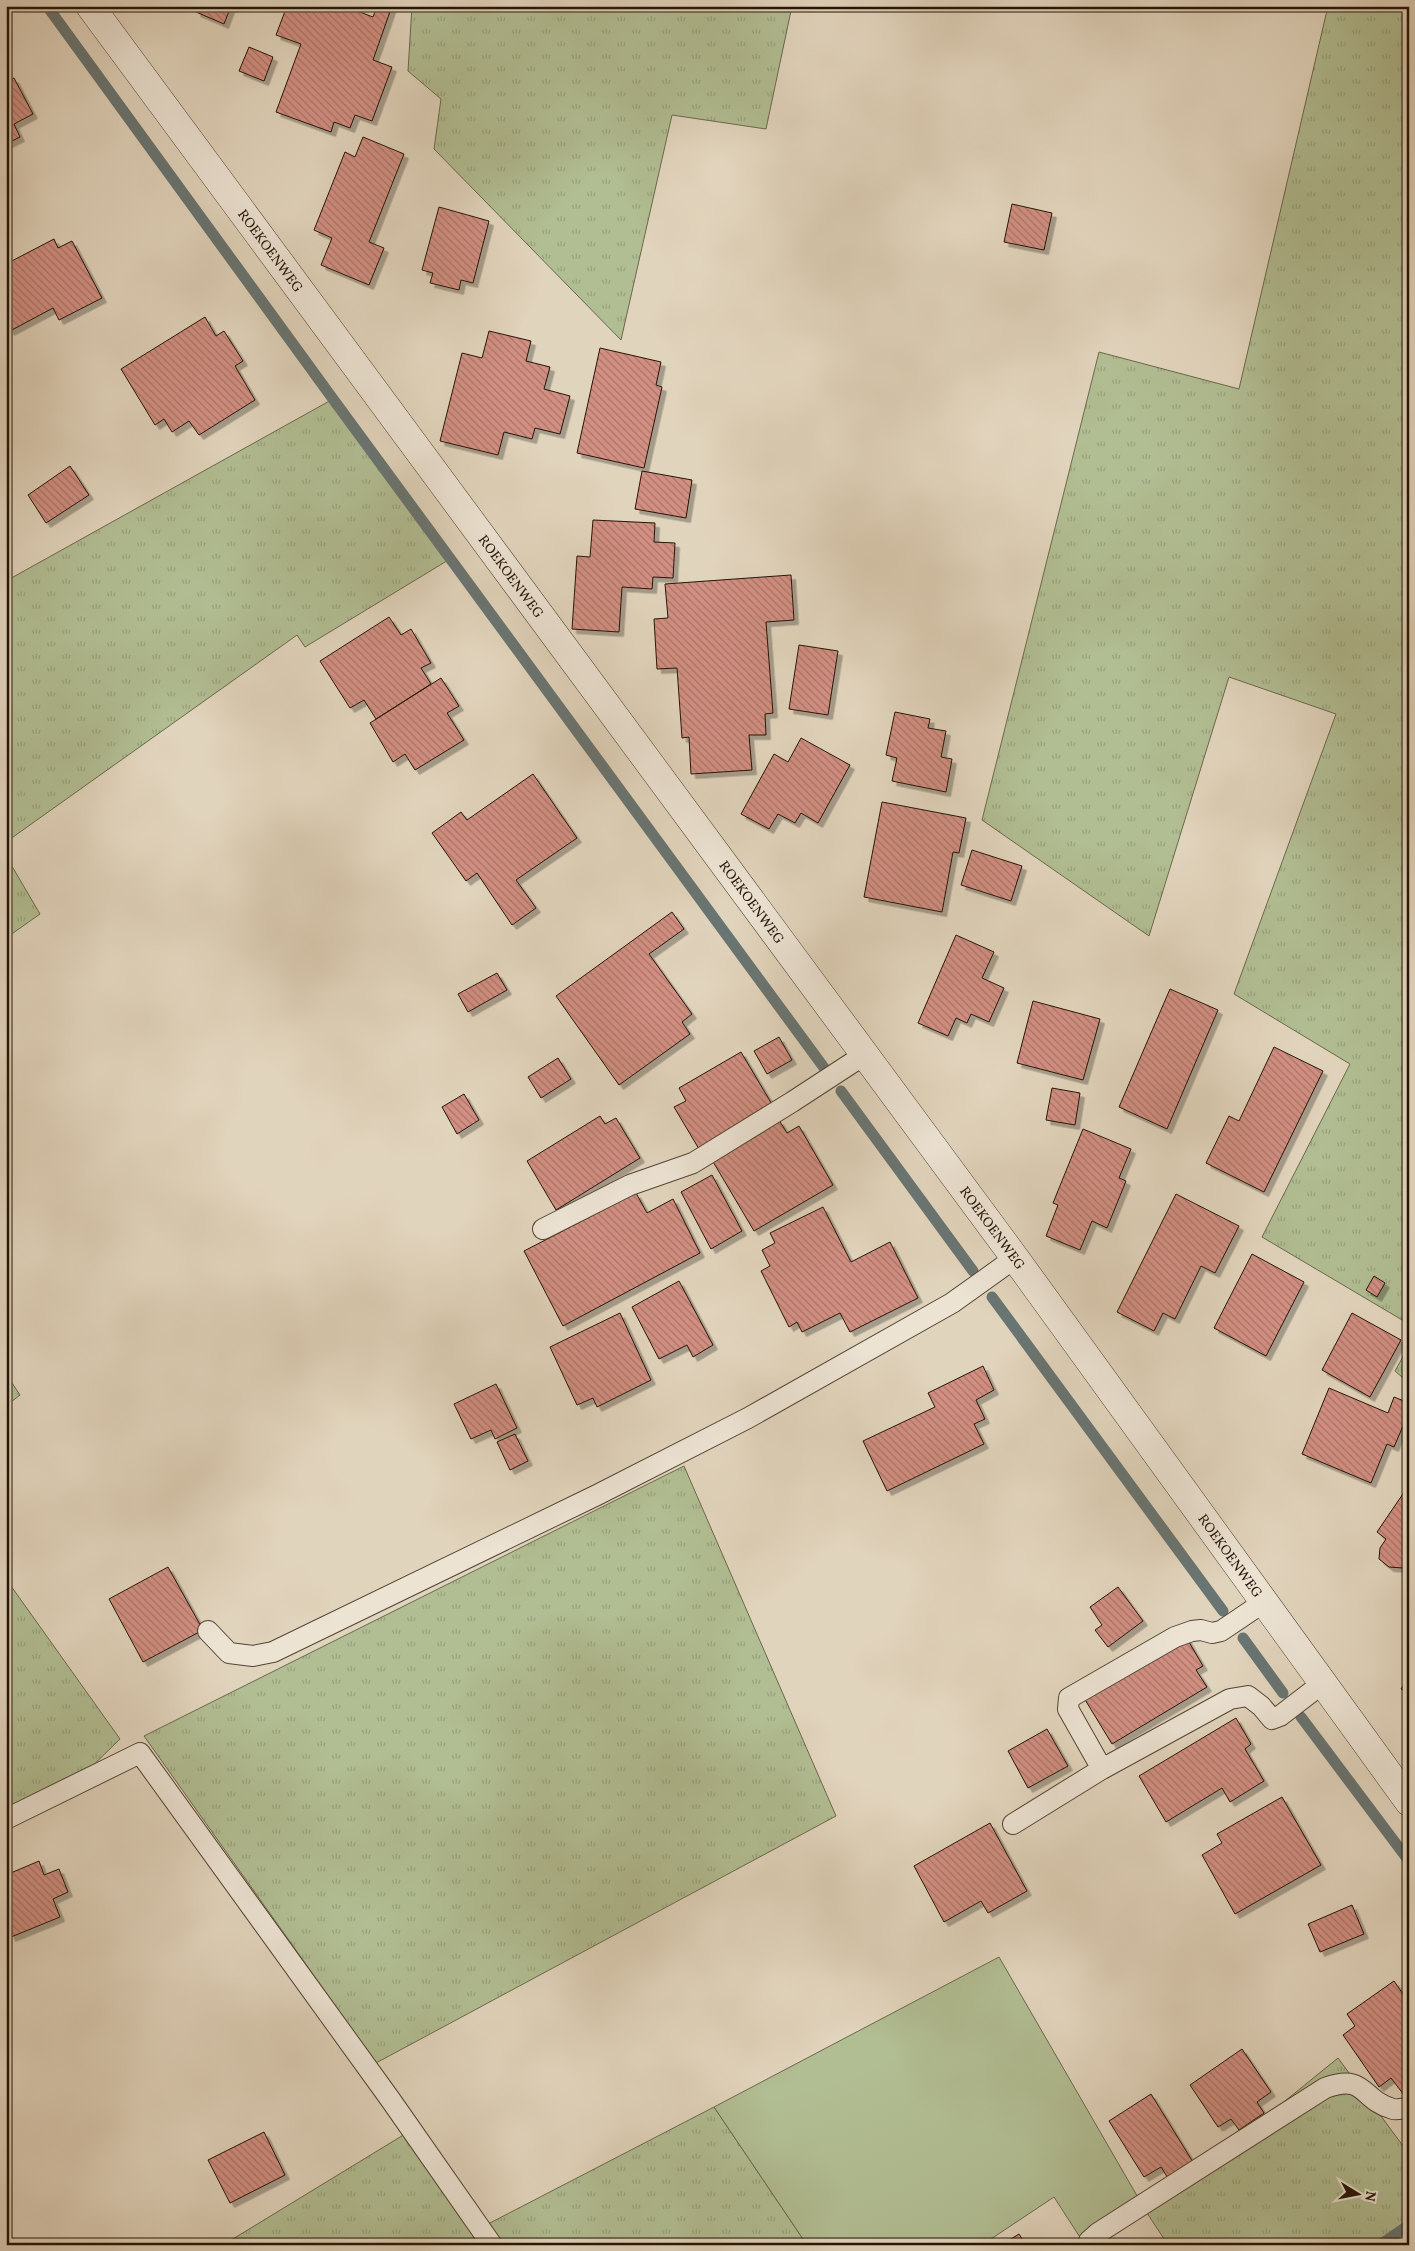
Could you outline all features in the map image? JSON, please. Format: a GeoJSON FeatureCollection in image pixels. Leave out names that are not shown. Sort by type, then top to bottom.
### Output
{"type":"FeatureCollection","features":[{"type":"Feature","properties":{"kind":"street","name":"ROEKOENWEG"},"geometry":{"type":"LineString","coordinates":[[90,6],[1015,1258],[1409,1802]]}},
{"type":"Feature","properties":{"kind":"lane"},"geometry":{"type":"LineString","coordinates":[[543,1229],[630,1185],[693,1163],[864,1055]]}},
{"type":"Feature","properties":{"kind":"lane"},"geometry":{"type":"LineString","coordinates":[[208,1631],[229,1653],[253,1656],[273,1652],[597,1495],[748,1418],[952,1303],[1015,1258]]}},
{"type":"Feature","properties":{"kind":"lane"},"geometry":{"type":"LineString","coordinates":[[1102,1769],[1068,1709],[1070,1698],[1175,1637],[1192,1631],[1201,1630],[1212,1633],[1222,1631],[1264,1602]]}},
{"type":"Feature","properties":{"kind":"lane"},"geometry":{"type":"LineString","coordinates":[[1013,1824],[1102,1769],[1230,1699],[1248,1696],[1261,1706],[1272,1719],[1280,1716],[1323,1683]]}},
{"type":"Feature","properties":{"kind":"lane"},"geometry":{"type":"LineString","coordinates":[[6,1819],[140,1754],[390,2098],[492,2245]]}},
{"type":"Feature","properties":{"kind":"lane"},"geometry":{"type":"LineString","coordinates":[[1088,2245],[1089,2241],[1098,2233],[1325,2088],[1342,2082],[1359,2085],[1372,2098],[1393,2109],[1409,2108]]}},
{"type":"Feature","properties":{"kind":"green space"},"geometry":{"type":"Polygon","coordinates":[[[412,6],[792,6],[766,129],[672,115],[621,340],[434,149],[441,99],[408,71],[412,6]]]}},
{"type":"Feature","properties":{"kind":"green space"},"geometry":{"type":"Polygon","coordinates":[[[1328,6],[1409,6],[1409,1324],[1262,1237],[1350,1064],[1234,994],[1336,714],[1229,677],[1149,936],[982,820],[1099,352],[1239,389],[1328,6]]]}},
{"type":"Feature","properties":{"kind":"green space"},"geometry":{"type":"Polygon","coordinates":[[[333,399],[450,559],[305,647],[297,635],[6,842],[6,581],[333,399]]]}},
{"type":"Feature","properties":{"kind":"green space"},"geometry":{"type":"Polygon","coordinates":[[[6,856],[40,914],[6,938],[6,856]]]}},
{"type":"Feature","properties":{"kind":"green space"},"geometry":{"type":"Polygon","coordinates":[[[1409,1346],[1409,1383],[1395,1371],[1409,1346]]]}},
{"type":"Feature","properties":{"kind":"green space"},"geometry":{"type":"Polygon","coordinates":[[[6,1374],[20,1395],[6,1406],[6,1374]]]}},
{"type":"Feature","properties":{"kind":"green space"},"geometry":{"type":"Polygon","coordinates":[[[684,1466],[836,1816],[376,2063],[144,1736],[684,1466]]]}},
{"type":"Feature","properties":{"kind":"green space"},"geometry":{"type":"Polygon","coordinates":[[[6,1579],[120,1739],[73,1785],[6,1812],[6,1579]]]}},
{"type":"Feature","properties":{"kind":"green space"},"geometry":{"type":"Polygon","coordinates":[[[999,1957],[1147,2213],[1099,2245],[1085,2245],[1054,2197],[982,2245],[807,2245],[714,2107],[999,1957]]]}},
{"type":"Feature","properties":{"kind":"green space"},"geometry":{"type":"Polygon","coordinates":[[[1338,2058],[1409,2154],[1409,2225],[1380,2245],[1168,2245],[1147,2213],[1338,2058]]]}},
{"type":"Feature","properties":{"kind":"green space"},"geometry":{"type":"Polygon","coordinates":[[[714,2107],[807,2245],[502,2245],[488,2224],[714,2107]]]}},
{"type":"Feature","properties":{"kind":"green space"},"geometry":{"type":"Polygon","coordinates":[[[405,2134],[481,2245],[223,2245],[405,2134]]]}},
{"type":"Feature","properties":{"kind":"building"},"geometry":{"type":"Polygon","coordinates":[[[198,6],[231,6],[224,24],[196,12],[198,6]]]}},
{"type":"Feature","properties":{"kind":"building"},"geometry":{"type":"Polygon","coordinates":[[[287,6],[344,6],[373,17],[377,6],[392,6],[373,60],[392,67],[372,121],[355,115],[350,128],[334,122],[331,132],[276,112],[301,44],[276,35],[287,6]]]}},
{"type":"Feature","properties":{"kind":"building"},"geometry":{"type":"Polygon","coordinates":[[[249,47],[273,57],[264,81],[239,71],[249,47]]]}},
{"type":"Feature","properties":{"kind":"building"},"geometry":{"type":"Polygon","coordinates":[[[14,78],[33,114],[14,124],[20,137],[6,144],[6,82],[14,78]]]}},
{"type":"Feature","properties":{"kind":"building"},"geometry":{"type":"Polygon","coordinates":[[[363,137],[404,154],[369,242],[384,248],[369,285],[321,265],[332,238],[314,230],[345,152],[355,157],[363,137]]]}},
{"type":"Feature","properties":{"kind":"building"},"geometry":{"type":"Polygon","coordinates":[[[1012,204],[1052,213],[1044,250],[1004,242],[1012,204]]]}},
{"type":"Feature","properties":{"kind":"building"},"geometry":{"type":"Polygon","coordinates":[[[439,207],[489,221],[473,283],[461,280],[459,290],[430,283],[433,273],[422,270],[439,207]]]}},
{"type":"Feature","properties":{"kind":"building"},"geometry":{"type":"Polygon","coordinates":[[[54,239],[58,248],[72,241],[102,298],[59,320],[53,308],[10,331],[6,326],[6,264],[54,239]]]}},
{"type":"Feature","properties":{"kind":"building"},"geometry":{"type":"Polygon","coordinates":[[[205,317],[216,336],[224,331],[243,361],[235,366],[255,400],[199,435],[189,421],[172,432],[164,419],[155,425],[121,369],[205,317]]]}},
{"type":"Feature","properties":{"kind":"building"},"geometry":{"type":"Polygon","coordinates":[[[489,331],[531,341],[526,361],[550,367],[544,389],[570,396],[560,434],[535,428],[532,439],[504,432],[498,455],[440,441],[462,353],[482,358],[489,331]]]}},
{"type":"Feature","properties":{"kind":"building"},"geometry":{"type":"Polygon","coordinates":[[[600,348],[661,362],[656,385],[662,387],[644,468],[577,453],[600,348]]]}},
{"type":"Feature","properties":{"kind":"building"},"geometry":{"type":"Polygon","coordinates":[[[70,466],[89,495],[46,523],[28,495],[70,466]]]}},
{"type":"Feature","properties":{"kind":"building"},"geometry":{"type":"Polygon","coordinates":[[[642,471],[692,480],[686,518],[635,509],[642,471]]]}},
{"type":"Feature","properties":{"kind":"building"},"geometry":{"type":"Polygon","coordinates":[[[593,520],[655,523],[654,542],[675,543],[673,578],[653,577],[652,589],[622,587],[619,632],[572,629],[577,556],[590,557],[593,520]]]}},
{"type":"Feature","properties":{"kind":"building"},"geometry":{"type":"Polygon","coordinates":[[[791,575],[794,620],[766,622],[773,713],[765,714],[766,735],[749,735],[752,770],[691,774],[689,737],[682,738],[677,668],[657,669],[654,619],[668,618],[665,584],[791,575]]]}},
{"type":"Feature","properties":{"kind":"building"},"geometry":{"type":"Polygon","coordinates":[[[389,617],[401,635],[411,629],[431,663],[421,668],[431,684],[376,719],[364,700],[350,708],[320,661],[389,617]]]}},
{"type":"Feature","properties":{"kind":"building"},"geometry":{"type":"Polygon","coordinates":[[[799,645],[838,651],[828,715],[789,709],[799,645]]]}},
{"type":"Feature","properties":{"kind":"building"},"geometry":{"type":"Polygon","coordinates":[[[441,678],[459,706],[447,713],[464,740],[415,770],[405,754],[393,762],[370,723],[441,678]]]}},
{"type":"Feature","properties":{"kind":"building"},"geometry":{"type":"Polygon","coordinates":[[[895,712],[930,719],[928,728],[946,731],[941,757],[952,759],[946,792],[892,781],[897,758],[886,755],[895,712]]]}},
{"type":"Feature","properties":{"kind":"building"},"geometry":{"type":"Polygon","coordinates":[[[801,738],[850,765],[818,823],[801,813],[795,823],[778,814],[769,829],[741,814],[774,754],[788,762],[801,738]]]}},
{"type":"Feature","properties":{"kind":"building"},"geometry":{"type":"Polygon","coordinates":[[[533,774],[577,838],[516,880],[536,908],[512,925],[477,873],[466,881],[432,833],[461,812],[467,820],[533,774]]]}},
{"type":"Feature","properties":{"kind":"building"},"geometry":{"type":"Polygon","coordinates":[[[882,802],[966,818],[959,853],[953,852],[942,912],[864,897],[882,802]]]}},
{"type":"Feature","properties":{"kind":"building"},"geometry":{"type":"Polygon","coordinates":[[[972,850],[1022,866],[1011,901],[961,885],[972,850]]]}},
{"type":"Feature","properties":{"kind":"building"},"geometry":{"type":"Polygon","coordinates":[[[672,912],[684,929],[649,954],[692,1014],[682,1022],[690,1034],[619,1085],[556,996],[672,912]]]}},
{"type":"Feature","properties":{"kind":"building"},"geometry":{"type":"Polygon","coordinates":[[[956,935],[994,952],[982,978],[1004,988],[989,1022],[971,1014],[967,1023],[956,1018],[948,1036],[918,1023],[956,935]]]}},
{"type":"Feature","properties":{"kind":"building"},"geometry":{"type":"Polygon","coordinates":[[[497,973],[507,990],[468,1012],[458,994],[497,973]]]}},
{"type":"Feature","properties":{"kind":"building"},"geometry":{"type":"Polygon","coordinates":[[[1170,989],[1218,1010],[1167,1129],[1119,1107],[1170,989]]]}},
{"type":"Feature","properties":{"kind":"building"},"geometry":{"type":"Polygon","coordinates":[[[1033,1001],[1100,1019],[1083,1080],[1017,1063],[1033,1001]]]}},
{"type":"Feature","properties":{"kind":"building"},"geometry":{"type":"Polygon","coordinates":[[[779,1037],[792,1060],[767,1074],[754,1051],[779,1037]]]}},
{"type":"Feature","properties":{"kind":"building"},"geometry":{"type":"Polygon","coordinates":[[[1274,1047],[1323,1071],[1264,1192],[1206,1163],[1229,1116],[1239,1121],[1274,1047]]]}},
{"type":"Feature","properties":{"kind":"building"},"geometry":{"type":"Polygon","coordinates":[[[741,1052],[773,1106],[699,1149],[674,1107],[686,1101],[679,1088],[741,1052]]]}},
{"type":"Feature","properties":{"kind":"building"},"geometry":{"type":"Polygon","coordinates":[[[558,1058],[571,1079],[541,1098],[528,1077],[558,1058]]]}},
{"type":"Feature","properties":{"kind":"building"},"geometry":{"type":"Polygon","coordinates":[[[1052,1088],[1080,1093],[1075,1125],[1046,1120],[1052,1088]]]}},
{"type":"Feature","properties":{"kind":"building"},"geometry":{"type":"Polygon","coordinates":[[[464,1094],[479,1120],[457,1134],[442,1107],[464,1094]]]}},
{"type":"Feature","properties":{"kind":"building"},"geometry":{"type":"Polygon","coordinates":[[[600,1116],[605,1124],[616,1118],[640,1158],[556,1210],[527,1161],[600,1116]]]}},
{"type":"Feature","properties":{"kind":"building"},"geometry":{"type":"Polygon","coordinates":[[[779,1120],[787,1133],[799,1126],[833,1185],[754,1231],[712,1160],[779,1120]]]}},
{"type":"Feature","properties":{"kind":"building"},"geometry":{"type":"Polygon","coordinates":[[[1083,1129],[1131,1149],[1119,1178],[1126,1181],[1107,1228],[1092,1221],[1080,1250],[1046,1236],[1058,1205],[1053,1203],[1083,1129]]]}},
{"type":"Feature","properties":{"kind":"building"},"geometry":{"type":"Polygon","coordinates":[[[712,1175],[742,1231],[711,1249],[681,1192],[712,1175]]]}},
{"type":"Feature","properties":{"kind":"building"},"geometry":{"type":"Polygon","coordinates":[[[636,1193],[647,1213],[673,1199],[700,1253],[563,1326],[524,1251],[636,1193]]]}},
{"type":"Feature","properties":{"kind":"building"},"geometry":{"type":"Polygon","coordinates":[[[1176,1194],[1239,1226],[1215,1273],[1201,1266],[1175,1319],[1163,1313],[1154,1331],[1117,1312],[1176,1194]]]}},
{"type":"Feature","properties":{"kind":"building"},"geometry":{"type":"Polygon","coordinates":[[[823,1207],[851,1262],[890,1242],[918,1298],[850,1332],[840,1313],[802,1332],[797,1322],[789,1327],[761,1271],[770,1266],[762,1250],[775,1243],[770,1233],[823,1207]]]}},
{"type":"Feature","properties":{"kind":"building"},"geometry":{"type":"Polygon","coordinates":[[[1252,1254],[1304,1282],[1266,1356],[1214,1328],[1252,1254]]]}},
{"type":"Feature","properties":{"kind":"building"},"geometry":{"type":"Polygon","coordinates":[[[1374,1276],[1385,1283],[1377,1297],[1366,1290],[1374,1276]]]}},
{"type":"Feature","properties":{"kind":"building"},"geometry":{"type":"Polygon","coordinates":[[[679,1281],[713,1345],[693,1357],[687,1345],[659,1359],[632,1307],[679,1281]]]}},
{"type":"Feature","properties":{"kind":"building"},"geometry":{"type":"Polygon","coordinates":[[[620,1313],[651,1380],[597,1407],[593,1398],[577,1405],[550,1347],[620,1313]]]}},
{"type":"Feature","properties":{"kind":"building"},"geometry":{"type":"Polygon","coordinates":[[[1352,1313],[1401,1340],[1370,1397],[1322,1370],[1352,1313]]]}},
{"type":"Feature","properties":{"kind":"building"},"geometry":{"type":"Polygon","coordinates":[[[983,1366],[994,1390],[976,1400],[985,1419],[974,1424],[984,1444],[887,1491],[863,1441],[935,1407],[928,1393],[983,1366]]]}},
{"type":"Feature","properties":{"kind":"building"},"geometry":{"type":"Polygon","coordinates":[[[496,1384],[517,1428],[495,1439],[491,1430],[471,1439],[454,1404],[496,1384]]]}},
{"type":"Feature","properties":{"kind":"building"},"geometry":{"type":"Polygon","coordinates":[[[1329,1388],[1388,1413],[1394,1397],[1409,1403],[1409,1428],[1403,1426],[1394,1447],[1387,1444],[1371,1483],[1302,1454],[1329,1388]]]}},
{"type":"Feature","properties":{"kind":"building"},"geometry":{"type":"Polygon","coordinates":[[[515,1434],[528,1461],[510,1470],[497,1442],[515,1434]]]}},
{"type":"Feature","properties":{"kind":"building"},"geometry":{"type":"Polygon","coordinates":[[[1409,1485],[1409,1558],[1403,1568],[1389,1567],[1379,1559],[1380,1548],[1386,1539],[1377,1532],[1409,1485]]]}},
{"type":"Feature","properties":{"kind":"building"},"geometry":{"type":"Polygon","coordinates":[[[168,1567],[203,1630],[143,1662],[109,1599],[168,1567]]]}},
{"type":"Feature","properties":{"kind":"building"},"geometry":{"type":"Polygon","coordinates":[[[1118,1587],[1143,1621],[1108,1647],[1095,1630],[1102,1625],[1090,1607],[1118,1587]]]}},
{"type":"Feature","properties":{"kind":"building"},"geometry":{"type":"Polygon","coordinates":[[[1186,1637],[1203,1666],[1196,1670],[1207,1687],[1112,1744],[1084,1698],[1186,1637]]]}},
{"type":"Feature","properties":{"kind":"building"},"geometry":{"type":"Polygon","coordinates":[[[1409,1676],[1409,1693],[1401,1689],[1409,1676]]]}},
{"type":"Feature","properties":{"kind":"building"},"geometry":{"type":"Polygon","coordinates":[[[1236,1718],[1251,1744],[1245,1749],[1264,1781],[1230,1802],[1222,1788],[1166,1822],[1139,1776],[1236,1718]]]}},
{"type":"Feature","properties":{"kind":"building"},"geometry":{"type":"Polygon","coordinates":[[[1047,1729],[1068,1766],[1028,1788],[1008,1751],[1047,1729]]]}},
{"type":"Feature","properties":{"kind":"building"},"geometry":{"type":"Polygon","coordinates":[[[1282,1797],[1321,1865],[1235,1914],[1202,1855],[1222,1843],[1217,1834],[1282,1797]]]}},
{"type":"Feature","properties":{"kind":"building"},"geometry":{"type":"Polygon","coordinates":[[[990,1823],[1027,1891],[988,1913],[981,1901],[944,1922],[914,1866],[990,1823]]]}},
{"type":"Feature","properties":{"kind":"building"},"geometry":{"type":"Polygon","coordinates":[[[39,1861],[44,1875],[59,1869],[68,1892],[53,1899],[60,1917],[11,1937],[6,1924],[6,1875],[39,1861]]]}},
{"type":"Feature","properties":{"kind":"building"},"geometry":{"type":"Polygon","coordinates":[[[1352,1905],[1364,1934],[1320,1952],[1308,1924],[1352,1905]]]}},
{"type":"Feature","properties":{"kind":"building"},"geometry":{"type":"Polygon","coordinates":[[[1394,1981],[1409,2003],[1409,2092],[1404,2095],[1391,2078],[1379,2087],[1343,2035],[1355,2026],[1347,2014],[1394,1981]]]}},
{"type":"Feature","properties":{"kind":"building"},"geometry":{"type":"Polygon","coordinates":[[[1242,2049],[1271,2092],[1257,2102],[1264,2113],[1239,2130],[1231,2119],[1218,2127],[1190,2085],[1242,2049]]]}},
{"type":"Feature","properties":{"kind":"building"},"geometry":{"type":"Polygon","coordinates":[[[1151,2094],[1196,2167],[1171,2183],[1161,2167],[1144,2177],[1109,2121],[1151,2094]]]}},
{"type":"Feature","properties":{"kind":"building"},"geometry":{"type":"Polygon","coordinates":[[[264,2132],[285,2175],[230,2203],[208,2160],[264,2132]]]}},
{"type":"Feature","properties":{"kind":"building"},"geometry":{"type":"Polygon","coordinates":[[[1019,2234],[1026,2245],[1001,2245],[1019,2234]]]}},
{"type":"Feature","properties":{"kind":"building"},"geometry":{"type":"Polygon","coordinates":[[[1048,2240],[1051,2245],[1039,2245],[1048,2240]]]}},
{"type":"Feature","properties":{"kind":"waterway"},"geometry":{"type":"LineString","coordinates":[[47,6],[825,1069]]}},
{"type":"Feature","properties":{"kind":"waterway"},"geometry":{"type":"LineString","coordinates":[[841,1091],[973,1271]]}},
{"type":"Feature","properties":{"kind":"waterway"},"geometry":{"type":"LineString","coordinates":[[992,1297],[1223,1611]]}},
{"type":"Feature","properties":{"kind":"waterway"},"geometry":{"type":"LineString","coordinates":[[1243,1638],[1283,1693]]}},
{"type":"Feature","properties":{"kind":"waterway"},"geometry":{"type":"LineString","coordinates":[[1301,1717],[1409,1861]]}},
{"type":"Feature","properties":{"kind":"waterway"},"geometry":{"type":"LineString","coordinates":[[1380,2245],[1409,2225]]}}]}
